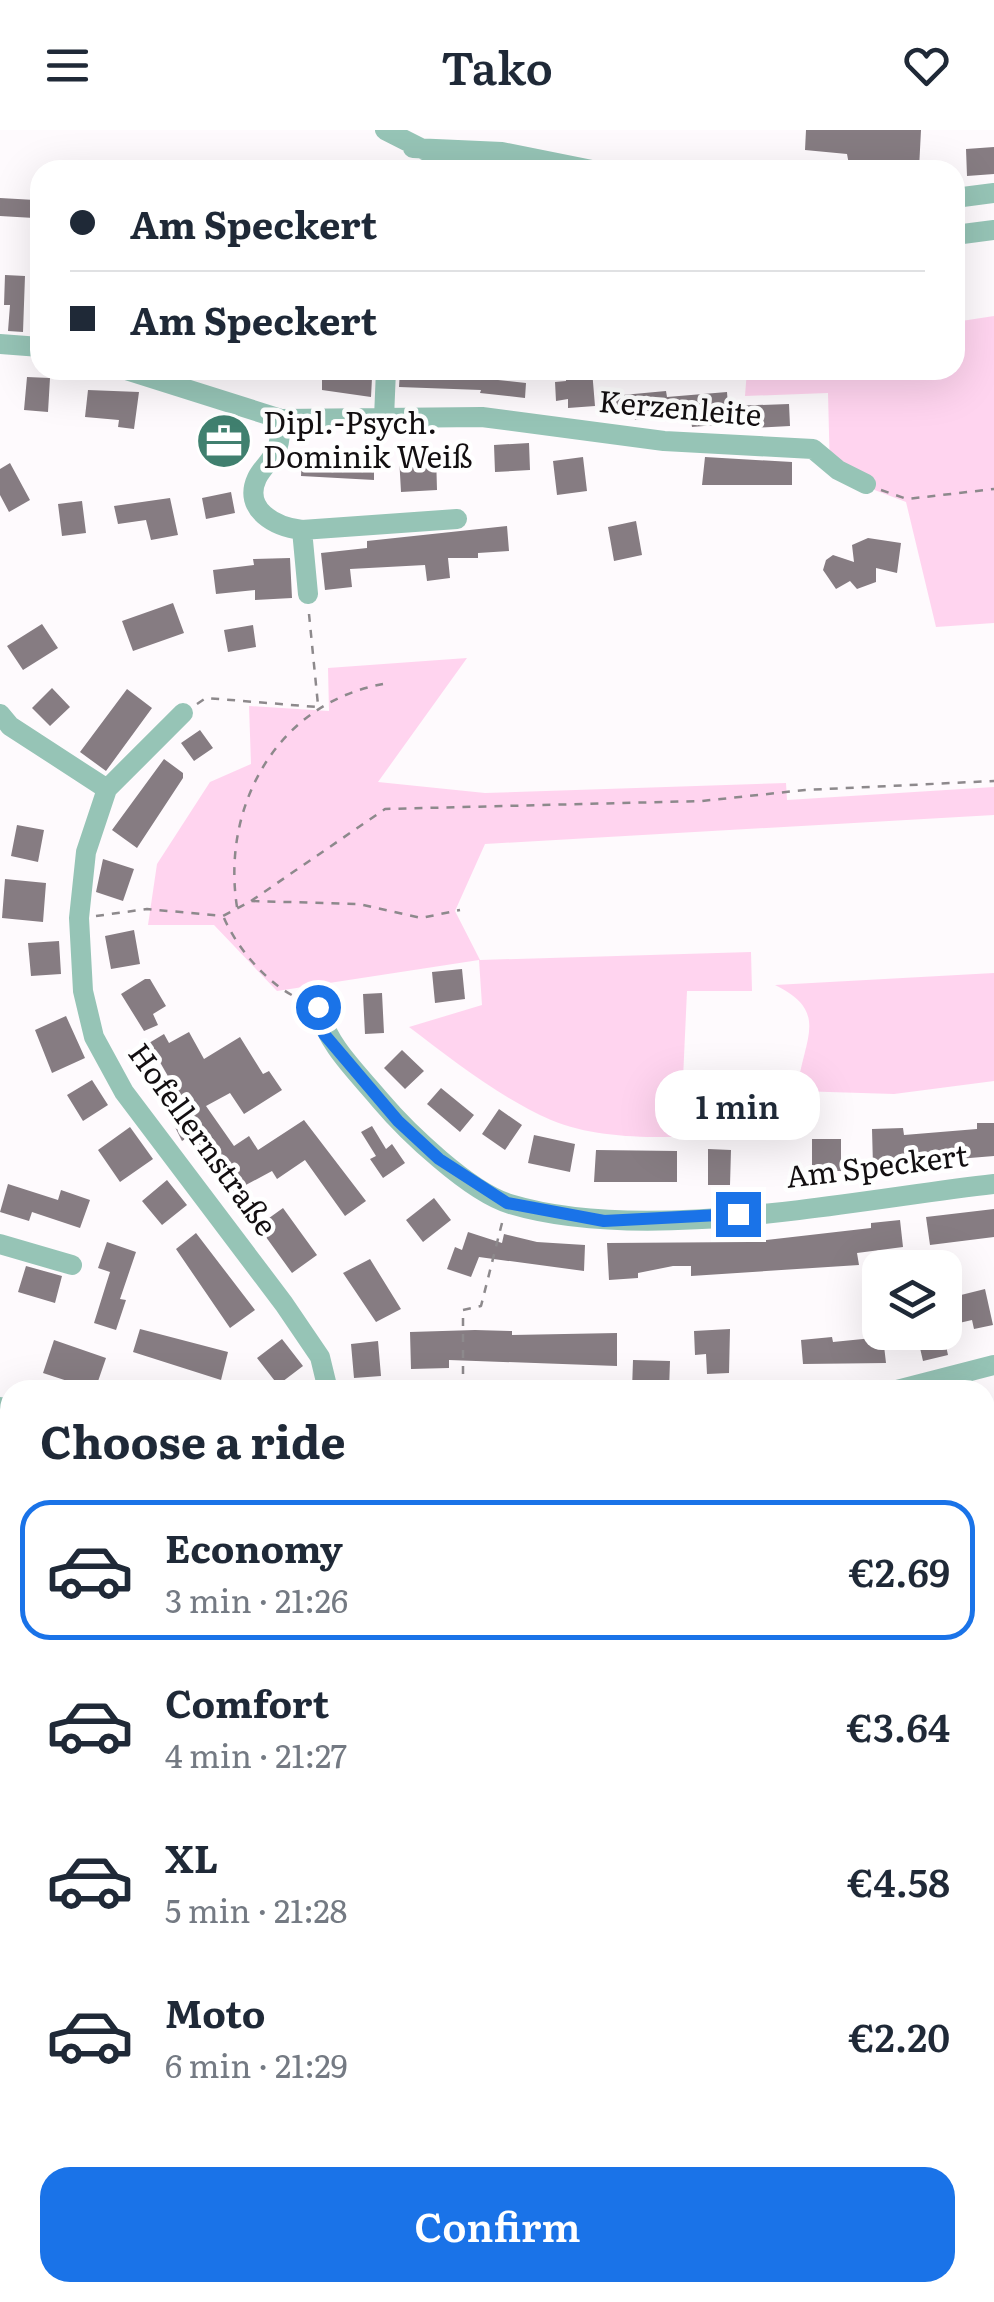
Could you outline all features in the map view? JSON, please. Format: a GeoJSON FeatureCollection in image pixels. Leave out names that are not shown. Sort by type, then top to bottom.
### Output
{"type":"FeatureCollection","features":[{"type":"Feature","properties":{"kind":"street"},"geometry":{"type":"LineString","coordinates":[[384,130],[441,160]]}},
{"type":"Feature","properties":{"kind":"street"},"geometry":{"type":"LineString","coordinates":[[413,148],[502,152],[542,160]]}},
{"type":"Feature","properties":{"kind":"street"},"geometry":{"type":"LineString","coordinates":[[965,197],[994,193]]}},
{"type":"Feature","properties":{"kind":"street"},"geometry":{"type":"LineString","coordinates":[[965,234],[994,230]]}},
{"type":"Feature","properties":{"kind":"street"},"geometry":{"type":"LineString","coordinates":[[0,344],[30,346]]}},
{"type":"Feature","properties":{"kind":"street","name":"Kerzenleite"},"geometry":{"type":"LineString","coordinates":[[158,380],[282,418],[482,417],[664,441],[813,450],[838,470],[866,484]]}},
{"type":"Feature","properties":{"kind":"street"},"geometry":{"type":"LineString","coordinates":[[384,418],[386,380]]}},
{"type":"Feature","properties":{"kind":"street"},"geometry":{"type":"LineString","coordinates":[[282,418],[278,448],[255,480],[254,499],[265,518],[281,528],[302,530],[457,519]]}},
{"type":"Feature","properties":{"kind":"street"},"geometry":{"type":"LineString","coordinates":[[302,530],[308,594]]}},
{"type":"Feature","properties":{"kind":"street","name":"Hofellernstraße"},"geometry":{"type":"LineString","coordinates":[[183,713],[106,790],[86,852],[80,918],[83,991],[94,1037],[124,1092],[320,1357],[326,1380]]}},
{"type":"Feature","properties":{"kind":"street"},"geometry":{"type":"LineString","coordinates":[[0,714],[10,726],[106,790]]}},
{"type":"Feature","properties":{"kind":"street","name":"Am Speckert"},"geometry":{"type":"LineString","coordinates":[[318,1007],[324,1034],[398,1121],[439,1159],[507,1203],[604,1221],[702,1218],[994,1184]]}},
{"type":"Feature","properties":{"kind":"street"},"geometry":{"type":"LineString","coordinates":[[0,1244],[72,1265]]}},
{"type":"Feature","properties":{"kind":"street"},"geometry":{"type":"LineString","coordinates":[[936,1380],[994,1365]]}},
{"type":"Feature","properties":{"kind":"path"},"geometry":{"type":"LineString","coordinates":[[866,484],[907,500],[994,488]]}},
{"type":"Feature","properties":{"kind":"path"},"geometry":{"type":"LineString","coordinates":[[308,594],[318,707]]}},
{"type":"Feature","properties":{"kind":"path"},"geometry":{"type":"LineString","coordinates":[[238,908],[231,866],[237,826],[268,756],[318,707],[336,695],[383,684]]}},
{"type":"Feature","properties":{"kind":"path"},"geometry":{"type":"LineString","coordinates":[[183,713],[206,698],[318,707]]}},
{"type":"Feature","properties":{"kind":"path"},"geometry":{"type":"LineString","coordinates":[[80,918],[147,909],[224,916],[385,809],[702,801],[805,790],[994,781]]}},
{"type":"Feature","properties":{"kind":"path"},"geometry":{"type":"LineString","coordinates":[[250,901],[359,904],[421,918],[460,910]]}},
{"type":"Feature","properties":{"kind":"path"},"geometry":{"type":"LineString","coordinates":[[224,916],[231,935],[282,992],[318,1007]]}},
{"type":"Feature","properties":{"kind":"path"},"geometry":{"type":"LineString","coordinates":[[463,1380],[463,1310],[481,1306],[507,1203]]}},
{"type":"Feature","properties":{"kind":"shaded area"},"geometry":{"type":"Polygon","coordinates":[[[994,316],[994,623],[936,627],[906,502],[830,473],[828,393],[745,396],[746,380],[965,380],[965,320],[994,316]]]}},
{"type":"Feature","properties":{"kind":"shaded area"},"geometry":{"type":"Polygon","coordinates":[[[467,658],[378,782],[485,793],[786,783],[787,800],[994,787],[994,815],[485,844],[455,911],[480,960],[751,952],[752,991],[687,991],[683,1079],[743,1081],[743,1135],[646,1137],[597,1133],[551,1120],[495,1089],[409,1027],[482,1005],[479,960],[277,991],[214,925],[148,925],[157,864],[210,782],[251,764],[249,706],[329,711],[328,668],[467,658]]]}},
{"type":"Feature","properties":{"kind":"shaded area"},"geometry":{"type":"Polygon","coordinates":[[[994,973],[994,1081],[894,1094],[797,1091],[808,1017],[792,995],[775,985],[994,973]]]}},
{"type":"Feature","properties":{"kind":"building"},"geometry":{"type":"Polygon","coordinates":[[[806,130],[921,130],[919,160],[848,160],[847,154],[805,150],[806,130]]]}},
{"type":"Feature","properties":{"kind":"building"},"geometry":{"type":"Polygon","coordinates":[[[994,147],[994,174],[967,176],[966,149],[994,147]]]}},
{"type":"Feature","properties":{"kind":"building"},"geometry":{"type":"Polygon","coordinates":[[[0,198],[30,200],[30,218],[0,216],[0,198]]]}},
{"type":"Feature","properties":{"kind":"building"},"geometry":{"type":"Polygon","coordinates":[[[5,275],[25,276],[23,332],[8,331],[10,305],[4,305],[5,275]]]}},
{"type":"Feature","properties":{"kind":"building"},"geometry":{"type":"Polygon","coordinates":[[[27,377],[50,380],[48,412],[24,410],[27,377]]]}},
{"type":"Feature","properties":{"kind":"building"},"geometry":{"type":"Polygon","coordinates":[[[322,380],[372,380],[371,397],[322,390],[322,380]]]}},
{"type":"Feature","properties":{"kind":"building"},"geometry":{"type":"Polygon","coordinates":[[[399,380],[526,383],[525,398],[480,393],[481,390],[399,387],[399,380]]]}},
{"type":"Feature","properties":{"kind":"building"},"geometry":{"type":"Polygon","coordinates":[[[593,380],[595,406],[568,408],[568,399],[556,401],[555,382],[593,380]]]}},
{"type":"Feature","properties":{"kind":"building"},"geometry":{"type":"Polygon","coordinates":[[[88,390],[139,392],[134,429],[118,427],[119,420],[85,417],[88,390]]]}},
{"type":"Feature","properties":{"kind":"building"},"geometry":{"type":"Polygon","coordinates":[[[666,391],[667,397],[727,392],[728,406],[789,404],[790,426],[751,428],[751,422],[692,427],[690,414],[635,420],[634,411],[613,414],[612,396],[666,391]]]}},
{"type":"Feature","properties":{"kind":"building"},"geometry":{"type":"Polygon","coordinates":[[[233,424],[234,462],[212,462],[211,425],[233,424]]]}},
{"type":"Feature","properties":{"kind":"building"},"geometry":{"type":"Polygon","coordinates":[[[529,443],[530,470],[495,472],[494,445],[529,443]]]}},
{"type":"Feature","properties":{"kind":"building"},"geometry":{"type":"Polygon","coordinates":[[[374,453],[374,480],[301,476],[302,454],[374,453]]]}},
{"type":"Feature","properties":{"kind":"building"},"geometry":{"type":"Polygon","coordinates":[[[436,454],[437,490],[401,492],[399,456],[436,454]]]}},
{"type":"Feature","properties":{"kind":"building"},"geometry":{"type":"Polygon","coordinates":[[[583,457],[587,491],[557,495],[553,461],[583,457]]]}},
{"type":"Feature","properties":{"kind":"building"},"geometry":{"type":"Polygon","coordinates":[[[705,457],[792,462],[792,485],[702,485],[705,457]]]}},
{"type":"Feature","properties":{"kind":"building"},"geometry":{"type":"Polygon","coordinates":[[[10,463],[30,500],[9,512],[0,495],[0,469],[10,463]]]}},
{"type":"Feature","properties":{"kind":"building"},"geometry":{"type":"Polygon","coordinates":[[[231,492],[235,513],[206,519],[202,498],[231,492]]]}},
{"type":"Feature","properties":{"kind":"building"},"geometry":{"type":"Polygon","coordinates":[[[170,498],[178,535],[151,540],[146,520],[118,524],[114,506],[170,498]]]}},
{"type":"Feature","properties":{"kind":"building"},"geometry":{"type":"Polygon","coordinates":[[[82,501],[86,533],[62,536],[58,504],[82,501]]]}},
{"type":"Feature","properties":{"kind":"building"},"geometry":{"type":"Polygon","coordinates":[[[636,521],[642,555],[614,561],[608,527],[636,521]]]}},
{"type":"Feature","properties":{"kind":"building"},"geometry":{"type":"Polygon","coordinates":[[[507,526],[509,551],[478,553],[478,558],[448,558],[450,578],[427,581],[425,565],[350,569],[352,587],[325,590],[321,553],[367,548],[367,541],[507,526]]]}},
{"type":"Feature","properties":{"kind":"building"},"geometry":{"type":"Polygon","coordinates":[[[868,538],[901,543],[897,573],[876,568],[876,582],[857,589],[850,581],[836,589],[823,570],[826,560],[833,555],[854,562],[852,545],[868,538]]]}},
{"type":"Feature","properties":{"kind":"building"},"geometry":{"type":"Polygon","coordinates":[[[290,558],[292,598],[255,600],[255,590],[216,594],[213,570],[254,565],[253,559],[290,558]]]}},
{"type":"Feature","properties":{"kind":"building"},"geometry":{"type":"Polygon","coordinates":[[[173,603],[184,633],[133,651],[122,621],[173,603]]]}},
{"type":"Feature","properties":{"kind":"building"},"geometry":{"type":"Polygon","coordinates":[[[42,624],[58,648],[23,670],[7,646],[42,624]]]}},
{"type":"Feature","properties":{"kind":"building"},"geometry":{"type":"Polygon","coordinates":[[[253,625],[256,647],[228,652],[224,630],[253,625]]]}},
{"type":"Feature","properties":{"kind":"building"},"geometry":{"type":"Polygon","coordinates":[[[52,688],[70,707],[50,726],[32,708],[52,688]]]}},
{"type":"Feature","properties":{"kind":"building"},"geometry":{"type":"Polygon","coordinates":[[[127,689],[152,708],[106,771],[80,752],[127,689]]]}},
{"type":"Feature","properties":{"kind":"building"},"geometry":{"type":"Polygon","coordinates":[[[200,730],[213,748],[194,761],[181,743],[200,730]]]}},
{"type":"Feature","properties":{"kind":"building"},"geometry":{"type":"Polygon","coordinates":[[[164,759],[183,773],[183,778],[137,848],[112,830],[164,759]]]}},
{"type":"Feature","properties":{"kind":"building"},"geometry":{"type":"Polygon","coordinates":[[[17,825],[44,830],[38,862],[11,856],[17,825]]]}},
{"type":"Feature","properties":{"kind":"building"},"geometry":{"type":"Polygon","coordinates":[[[103,859],[134,869],[123,901],[96,892],[103,859]]]}},
{"type":"Feature","properties":{"kind":"building"},"geometry":{"type":"Polygon","coordinates":[[[5,879],[46,883],[43,922],[2,918],[5,879]]]}},
{"type":"Feature","properties":{"kind":"building"},"geometry":{"type":"Polygon","coordinates":[[[134,930],[140,964],[111,969],[105,936],[134,930]]]}},
{"type":"Feature","properties":{"kind":"building"},"geometry":{"type":"Polygon","coordinates":[[[59,941],[61,974],[31,976],[28,943],[59,941]]]}},
{"type":"Feature","properties":{"kind":"building"},"geometry":{"type":"Polygon","coordinates":[[[462,969],[465,999],[435,1003],[432,972],[462,969]]]}},
{"type":"Feature","properties":{"kind":"building"},"geometry":{"type":"Polygon","coordinates":[[[150,979],[166,1006],[153,1014],[158,1025],[144,1031],[121,994],[150,979]]]}},
{"type":"Feature","properties":{"kind":"building"},"geometry":{"type":"Polygon","coordinates":[[[382,993],[384,1033],[365,1034],[363,994],[382,993]]]}},
{"type":"Feature","properties":{"kind":"building"},"geometry":{"type":"Polygon","coordinates":[[[66,1016],[85,1058],[52,1073],[35,1030],[66,1016]]]}},
{"type":"Feature","properties":{"kind":"building"},"geometry":{"type":"Polygon","coordinates":[[[189,1032],[204,1059],[240,1037],[263,1074],[269,1071],[282,1090],[244,1114],[230,1093],[206,1106],[234,1146],[249,1136],[258,1150],[304,1120],[366,1201],[345,1216],[305,1160],[277,1179],[272,1171],[231,1193],[190,1136],[182,1141],[155,1087],[169,1078],[149,1043],[164,1034],[169,1043],[189,1032]]]}},
{"type":"Feature","properties":{"kind":"building"},"geometry":{"type":"Polygon","coordinates":[[[402,1050],[424,1071],[405,1089],[384,1068],[402,1050]]]}},
{"type":"Feature","properties":{"kind":"building"},"geometry":{"type":"Polygon","coordinates":[[[92,1080],[108,1105],[83,1121],[67,1095],[92,1080]]]}},
{"type":"Feature","properties":{"kind":"building"},"geometry":{"type":"Polygon","coordinates":[[[441,1088],[474,1115],[460,1132],[427,1104],[441,1088]]]}},
{"type":"Feature","properties":{"kind":"building"},"geometry":{"type":"Polygon","coordinates":[[[499,1109],[522,1125],[505,1150],[482,1134],[499,1109]]]}},
{"type":"Feature","properties":{"kind":"building"},"geometry":{"type":"Polygon","coordinates":[[[977,1123],[994,1123],[994,1156],[873,1166],[872,1129],[903,1128],[904,1135],[977,1129],[977,1123]]]}},
{"type":"Feature","properties":{"kind":"building"},"geometry":{"type":"Polygon","coordinates":[[[372,1126],[386,1149],[392,1144],[405,1163],[383,1178],[370,1159],[376,1156],[361,1132],[372,1126]]]}},
{"type":"Feature","properties":{"kind":"building"},"geometry":{"type":"Polygon","coordinates":[[[130,1127],[153,1159],[120,1182],[98,1150],[130,1127]]]}},
{"type":"Feature","properties":{"kind":"building"},"geometry":{"type":"Polygon","coordinates":[[[534,1135],[575,1144],[570,1172],[528,1163],[534,1135]]]}},
{"type":"Feature","properties":{"kind":"building"},"geometry":{"type":"Polygon","coordinates":[[[812,1139],[841,1139],[841,1171],[812,1171],[812,1139]]]}},
{"type":"Feature","properties":{"kind":"building"},"geometry":{"type":"Polygon","coordinates":[[[708,1149],[731,1150],[730,1185],[708,1185],[708,1149]]]}},
{"type":"Feature","properties":{"kind":"building"},"geometry":{"type":"Polygon","coordinates":[[[596,1150],[677,1151],[677,1182],[594,1182],[596,1150]]]}},
{"type":"Feature","properties":{"kind":"building"},"geometry":{"type":"Polygon","coordinates":[[[167,1180],[187,1205],[162,1225],[142,1201],[167,1180]]]}},
{"type":"Feature","properties":{"kind":"building"},"geometry":{"type":"Polygon","coordinates":[[[8,1184],[58,1200],[61,1190],[90,1200],[80,1228],[32,1212],[29,1221],[0,1212],[8,1184]]]}},
{"type":"Feature","properties":{"kind":"building"},"geometry":{"type":"Polygon","coordinates":[[[434,1198],[451,1220],[423,1242],[406,1220],[434,1198]]]}},
{"type":"Feature","properties":{"kind":"building"},"geometry":{"type":"Polygon","coordinates":[[[283,1208],[317,1255],[292,1273],[258,1226],[283,1208]]]}},
{"type":"Feature","properties":{"kind":"building"},"geometry":{"type":"Polygon","coordinates":[[[994,1209],[994,1237],[930,1245],[926,1217],[994,1209]]]}},
{"type":"Feature","properties":{"kind":"building"},"geometry":{"type":"Polygon","coordinates":[[[900,1220],[903,1247],[862,1250],[857,1253],[859,1265],[691,1276],[691,1266],[673,1266],[638,1273],[638,1278],[609,1280],[607,1243],[750,1242],[871,1228],[871,1223],[900,1220]]]}},
{"type":"Feature","properties":{"kind":"building"},"geometry":{"type":"Polygon","coordinates":[[[468,1232],[502,1243],[504,1234],[537,1242],[585,1245],[584,1271],[479,1257],[471,1277],[447,1269],[455,1247],[462,1250],[468,1232]]]}},
{"type":"Feature","properties":{"kind":"building"},"geometry":{"type":"Polygon","coordinates":[[[196,1233],[255,1310],[230,1328],[176,1249],[196,1233]]]}},
{"type":"Feature","properties":{"kind":"building"},"geometry":{"type":"Polygon","coordinates":[[[107,1242],[136,1252],[120,1299],[126,1300],[116,1330],[94,1323],[110,1272],[98,1268],[107,1242]]]}},
{"type":"Feature","properties":{"kind":"building"},"geometry":{"type":"Polygon","coordinates":[[[370,1259],[401,1309],[376,1322],[343,1273],[370,1259]]]}},
{"type":"Feature","properties":{"kind":"building"},"geometry":{"type":"Polygon","coordinates":[[[26,1266],[62,1276],[55,1303],[18,1292],[26,1266]]]}},
{"type":"Feature","properties":{"kind":"building"},"geometry":{"type":"Polygon","coordinates":[[[985,1289],[993,1325],[974,1329],[972,1320],[962,1322],[962,1295],[985,1289]]]}},
{"type":"Feature","properties":{"kind":"building"},"geometry":{"type":"Polygon","coordinates":[[[140,1329],[228,1352],[221,1380],[133,1352],[140,1329]]]}},
{"type":"Feature","properties":{"kind":"building"},"geometry":{"type":"Polygon","coordinates":[[[730,1329],[729,1373],[707,1374],[706,1354],[695,1355],[694,1331],[730,1329]]]}},
{"type":"Feature","properties":{"kind":"building"},"geometry":{"type":"Polygon","coordinates":[[[512,1331],[512,1335],[617,1333],[617,1366],[449,1360],[449,1368],[411,1369],[410,1332],[512,1331]]]}},
{"type":"Feature","properties":{"kind":"building"},"geometry":{"type":"Polygon","coordinates":[[[282,1339],[303,1366],[285,1380],[274,1380],[257,1358],[282,1339]]]}},
{"type":"Feature","properties":{"kind":"building"},"geometry":{"type":"Polygon","coordinates":[[[862,1339],[862,1350],[884,1350],[886,1363],[803,1364],[801,1340],[862,1339]]]}},
{"type":"Feature","properties":{"kind":"building"},"geometry":{"type":"Polygon","coordinates":[[[54,1340],[106,1358],[98,1380],[64,1380],[43,1373],[54,1340]]]}},
{"type":"Feature","properties":{"kind":"building"},"geometry":{"type":"Polygon","coordinates":[[[378,1341],[381,1376],[354,1378],[351,1344],[378,1341]]]}},
{"type":"Feature","properties":{"kind":"building"},"geometry":{"type":"Polygon","coordinates":[[[920,1350],[947,1350],[948,1355],[923,1361],[920,1350]]]}},
{"type":"Feature","properties":{"kind":"building"},"geometry":{"type":"Polygon","coordinates":[[[633,1360],[670,1361],[669,1380],[632,1380],[633,1360]]]}},
{"type":"Feature","properties":{"kind":"place","name":"Dipl.-Psych. Dominik Weiß"},"geometry":{"type":"Point","coordinates":[224,441]}},
{"type":"Feature","properties":{"kind":"route"},"geometry":{"type":"LineString","coordinates":[[318,1007],[324,1034],[398,1121],[439,1159],[507,1203],[604,1221],[738,1214]]}}]}
